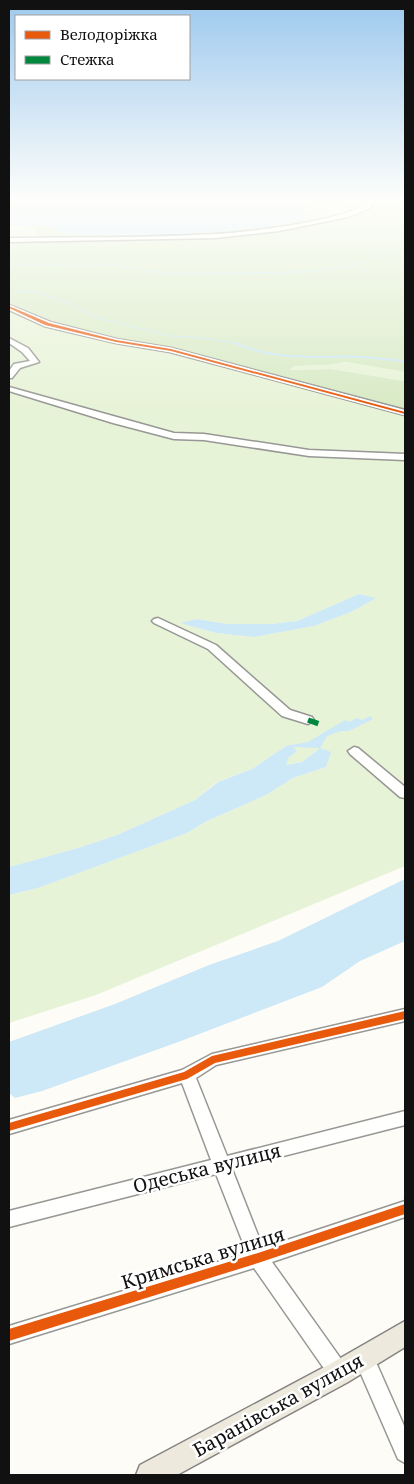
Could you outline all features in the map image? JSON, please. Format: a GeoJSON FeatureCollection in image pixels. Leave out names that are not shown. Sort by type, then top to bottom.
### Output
{"type":"FeatureCollection","features":[{"type":"Feature","properties":{"kind":"main road","name":"Баранівська вулиця"},"geometry":{"type":"LineString","coordinates":[[150,1475],[338,1373],[405,1333]]}},
{"type":"Feature","properties":{"kind":"street"},"geometry":{"type":"LineString","coordinates":[[9,307],[47,324],[65,329],[116,342],[171,350],[405,413]]}},
{"type":"Feature","properties":{"kind":"street"},"geometry":{"type":"LineString","coordinates":[[9,340],[25,350],[34,362],[17,366],[9,377],[10,390],[67,405],[116,422],[174,436],[204,437],[309,453],[405,457]]}},
{"type":"Feature","properties":{"kind":"street"},"geometry":{"type":"LineString","coordinates":[[158,621],[212,647],[286,712],[308,720]]}},
{"type":"Feature","properties":{"kind":"street"},"geometry":{"type":"LineString","coordinates":[[354,751],[405,794]]}},
{"type":"Feature","properties":{"kind":"street"},"geometry":{"type":"LineString","coordinates":[[9,1127],[186,1075],[212,1060],[405,1015]]}},
{"type":"Feature","properties":{"kind":"street"},"geometry":{"type":"LineString","coordinates":[[186,1075],[258,1258],[338,1373]]}},
{"type":"Feature","properties":{"kind":"street","name":"Одеська вулиця"},"geometry":{"type":"LineString","coordinates":[[9,1219],[405,1118]]}},
{"type":"Feature","properties":{"kind":"street","name":"Кримська вулиця"},"geometry":{"type":"LineString","coordinates":[[9,1335],[258,1258],[405,1209]]}},
{"type":"Feature","properties":{"kind":"street"},"geometry":{"type":"LineString","coordinates":[[364,1358],[405,1452]]}},
{"type":"Feature","properties":{"kind":"green space"},"geometry":{"type":"Polygon","coordinates":[[[9,269],[405,269],[405,372],[346,362],[328,365],[294,366],[290,370],[331,369],[405,381],[405,413],[171,350],[116,341],[47,324],[9,307],[9,269]]]}},
{"type":"Feature","properties":{"kind":"green space"},"geometry":{"type":"Polygon","coordinates":[[[9,307],[47,324],[171,350],[405,413],[405,866],[96,995],[9,1023],[9,895],[38,888],[187,833],[207,821],[266,795],[293,778],[326,767],[320,748],[302,762],[285,765],[289,757],[286,746],[252,769],[217,782],[195,800],[117,835],[9,867],[9,307]],[[359,594],[297,621],[271,624],[227,624],[197,619],[181,623],[216,633],[254,637],[314,626],[351,612],[375,598],[359,594]]]}},
{"type":"Feature","properties":{"kind":"green space"},"geometry":{"type":"Polygon","coordinates":[[[346,362],[405,372],[405,381],[331,369],[290,370],[294,366],[328,365],[346,362]]]}},
{"type":"Feature","properties":{"kind":"water"},"geometry":{"type":"Polygon","coordinates":[[[359,594],[376,598],[351,612],[314,626],[254,637],[216,633],[180,623],[197,619],[227,624],[271,624],[297,621],[359,594]]]}},
{"type":"Feature","properties":{"kind":"water"},"geometry":{"type":"Polygon","coordinates":[[[370,716],[373,719],[349,731],[341,731],[327,736],[320,748],[331,752],[326,767],[293,778],[266,795],[207,821],[187,833],[38,888],[9,895],[9,867],[117,835],[195,800],[218,782],[252,769],[286,746],[308,742],[345,720],[350,722],[356,718],[362,720],[370,716]],[[293,747],[297,751],[289,757],[286,765],[302,762],[319,748],[293,747]]]}},
{"type":"Feature","properties":{"kind":"water"},"geometry":{"type":"Polygon","coordinates":[[[405,879],[405,941],[360,961],[322,987],[181,1041],[42,1091],[15,1098],[9,1093],[9,1042],[115,1004],[209,965],[278,941],[405,879]]]}},
{"type":"Feature","properties":{"kind":"waterway"},"geometry":{"type":"LineString","coordinates":[[139,269],[169,274],[299,272],[324,269]]}},
{"type":"Feature","properties":{"kind":"waterway"},"geometry":{"type":"LineString","coordinates":[[9,291],[37,292],[69,303],[98,318],[171,336],[204,338],[237,344]]}},
{"type":"Feature","properties":{"kind":"waterway"},"geometry":{"type":"LineString","coordinates":[[237,344],[266,353],[282,355],[362,357],[405,361]]}},
{"type":"Feature","properties":{"kind":"marked path"},"geometry":{"type":"LineString","coordinates":[[308,720],[322,725]]}},
{"type":"Feature","properties":{"kind":"cycle path"},"geometry":{"type":"LineString","coordinates":[[9,307],[47,324],[116,341],[171,350],[405,413]]}},
{"type":"Feature","properties":{"kind":"cycle path"},"geometry":{"type":"LineString","coordinates":[[9,1127],[187,1075],[212,1060],[405,1015]]}},
{"type":"Feature","properties":{"kind":"cycle path"},"geometry":{"type":"LineString","coordinates":[[9,1335],[258,1258],[405,1209]]}}]}
